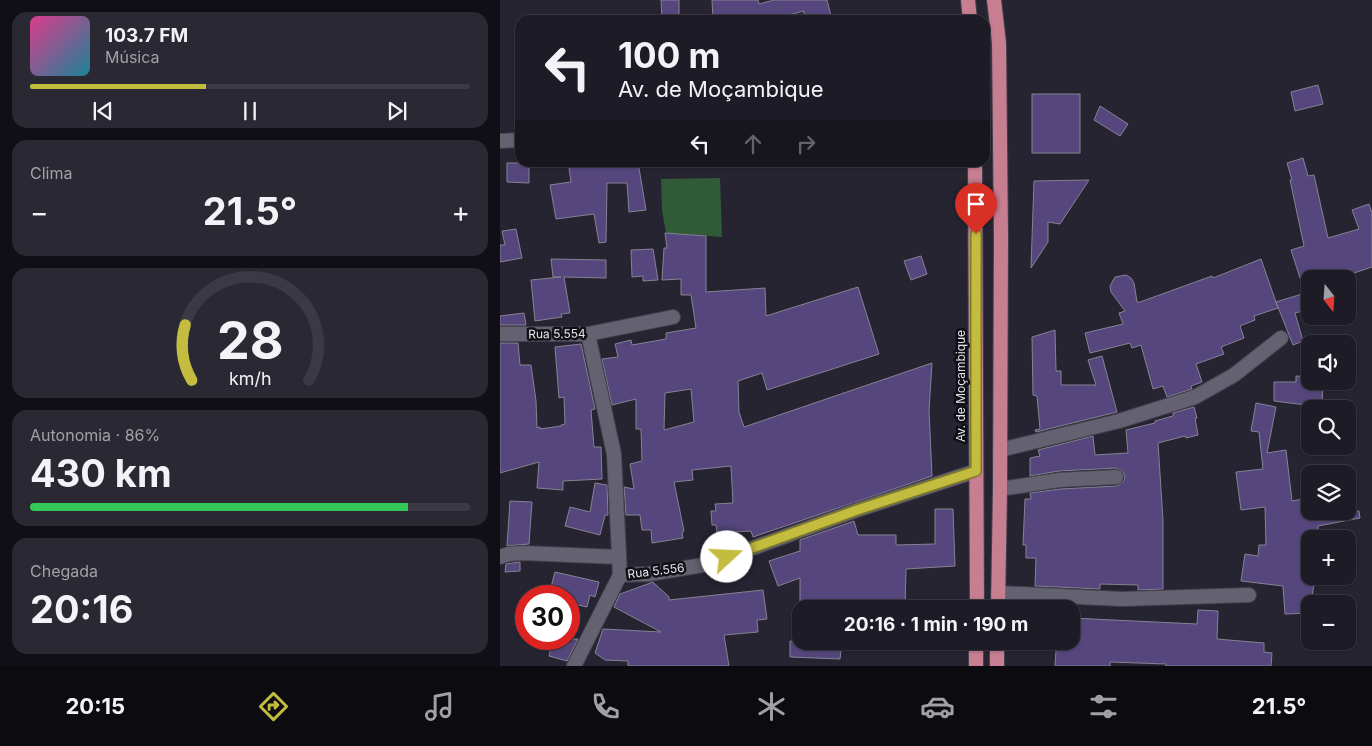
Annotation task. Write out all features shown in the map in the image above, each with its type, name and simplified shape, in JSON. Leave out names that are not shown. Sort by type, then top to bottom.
[{"type":"highway","points":[[968,0],[970,15]]},
{"type":"highway","points":[[994,0],[999,43],[1001,238],[998,600]]},
{"type":"highway","name":"Av. de Moçambique","points":[[975,167],[977,600]]},
{"type":"highway","points":[[976,650],[976,666]]},
{"type":"highway","points":[[997,650],[997,666]]},
{"type":"street","points":[[500,141],[515,140]]},
{"type":"street","name":"Rua 5.554","points":[[500,334],[588,334],[673,317]]},
{"type":"street","points":[[574,666],[620,575],[614,454],[588,334]]},
{"type":"street","points":[[1000,450],[1119,421],[1195,397],[1234,376],[1281,338]]},
{"type":"street","name":"Rua 5.556","points":[[620,575],[650,574],[708,564],[857,510],[976,471]]},
{"type":"street","points":[[1000,489],[1059,480],[1116,477]]},
{"type":"street","name":"Rua 5.556","points":[[500,557],[523,553],[619,557]]},
{"type":"street","points":[[998,593],[1122,600],[1249,595]]},
{"type":"green space","points":[[720,178],[722,237],[666,233],[662,210],[661,179]]},
{"type":"building","points":[[661,0],[679,0],[679,15],[662,15]]},
{"type":"building","points":[[712,0],[758,0],[759,4],[774,0],[827,0],[831,15],[804,15],[804,11],[788,15],[713,15]]},
{"type":"building","points":[[1318,85],[1323,104],[1295,111],[1291,92]]},
{"type":"building","points":[[1032,94],[1080,94],[1080,153],[1032,153]]},
{"type":"building","points":[[1100,106],[1128,124],[1120,136],[1094,120]]},
{"type":"building","points":[[1303,158],[1308,176],[1314,175],[1328,238],[1359,229],[1352,210],[1369,204],[1372,213],[1372,267],[1356,272],[1356,270],[1350,269],[1301,270],[1301,281],[1291,250],[1304,246],[1287,163]]},
{"type":"building","points":[[507,163],[515,163],[515,167],[529,167],[529,183],[507,182]]},
{"type":"building","points":[[639,167],[646,210],[629,212],[627,183],[607,183],[606,242],[599,243],[594,214],[556,219],[550,185],[571,182],[569,168]]},
{"type":"building","points":[[1089,180],[1060,224],[1048,222],[1048,242],[1031,268],[1034,181]]},
{"type":"building","points":[[516,229],[522,258],[500,262],[500,245],[505,245],[502,231]]},
{"type":"building","points":[[665,233],[706,236],[706,292],[765,288],[766,316],[858,287],[879,354],[767,390],[762,373],[738,381],[739,412],[744,427],[932,363],[929,410],[932,476],[753,537],[751,531],[717,533],[716,525],[712,525],[711,511],[716,511],[715,504],[733,503],[731,466],[692,470],[693,480],[674,482],[684,531],[682,532],[683,538],[652,543],[651,530],[642,530],[640,515],[626,515],[624,487],[634,489],[630,464],[642,461],[641,429],[636,429],[636,399],[612,405],[602,359],[618,357],[615,344],[631,340],[632,345],[666,339],[666,333],[696,328],[691,295],[681,295],[681,279],[662,280],[664,248],[667,248]],"holes":[[[691,389],[694,422],[664,430],[665,393]]]},
{"type":"building","points":[[653,249],[658,280],[643,281],[643,276],[632,277],[631,250]]},
{"type":"building","points":[[921,256],[927,274],[911,280],[904,261]]},
{"type":"building","points":[[551,259],[606,260],[606,278],[564,277],[570,313],[561,314],[562,317],[535,321],[531,280],[561,277],[553,277]]},
{"type":"building","points":[[1261,259],[1278,308],[1254,316],[1255,320],[1240,326],[1244,338],[1221,347],[1224,354],[1196,364],[1202,382],[1191,386],[1192,389],[1167,397],[1163,386],[1153,389],[1141,345],[1132,348],[1130,343],[1090,353],[1085,333],[1123,324],[1119,313],[1125,311],[1111,292],[1110,286],[1115,277],[1126,275],[1131,278],[1134,283],[1137,302],[1140,302],[1212,276],[1213,278]]},
{"type":"building","points":[[1301,294],[1301,312],[1295,313],[1301,335],[1301,342],[1293,345],[1276,302]]},
{"type":"building","points":[[524,313],[526,325],[500,325],[500,316]]},
{"type":"building","points":[[1055,330],[1056,371],[1061,371],[1061,385],[1096,385],[1088,360],[1102,356],[1117,412],[1036,432],[1035,430],[1040,429],[1037,396],[1033,395],[1032,337]]},
{"type":"building","points":[[500,343],[518,343],[520,365],[531,365],[536,401],[537,428],[540,427],[540,429],[565,424],[564,397],[559,398],[555,347],[581,344],[595,409],[591,410],[594,447],[601,447],[602,479],[563,481],[563,490],[537,488],[539,462],[500,473]]},
{"type":"building","points":[[1296,376],[1301,376],[1301,390],[1323,390],[1322,400],[1301,400],[1301,404],[1274,401],[1274,382],[1296,382]]},
{"type":"building","points":[[1256,403],[1276,407],[1267,453],[1286,450],[1292,501],[1301,500],[1301,520],[1350,520],[1318,526],[1318,530],[1301,530],[1301,585],[1314,585],[1312,595],[1301,595],[1301,613],[1285,614],[1283,586],[1241,581],[1245,554],[1258,556],[1259,545],[1266,545],[1265,507],[1241,510],[1236,472],[1263,469],[1259,432],[1251,431]]},
{"type":"building","points":[[1194,407],[1198,435],[1186,438],[1185,436],[1158,443],[1163,520],[1163,589],[1138,590],[1138,585],[1100,584],[1100,589],[1035,586],[1036,558],[1026,558],[1026,545],[1023,545],[1025,499],[1031,499],[1030,493],[1060,489],[1117,486],[1124,481],[1125,477],[1123,472],[1116,468],[1059,471],[1030,476],[1030,458],[1040,456],[1038,450],[1093,436],[1095,455],[1128,453],[1126,430],[1155,423],[1155,421],[1173,416],[1173,413]]},
{"type":"building","points":[[595,483],[607,485],[608,515],[605,515],[600,535],[565,526],[570,507],[590,512]]},
{"type":"building","points":[[510,501],[532,502],[529,544],[507,546]]},
{"type":"building","points":[[935,509],[953,509],[955,566],[906,569],[905,600],[800,600],[800,578],[778,586],[769,561],[800,551],[800,540],[854,521],[858,535],[896,535],[896,545],[935,544]]},
{"type":"building","points":[[1356,511],[1359,511],[1360,518],[1356,519]]},
{"type":"building","points":[[520,562],[520,571],[505,572],[506,564]]},
{"type":"building","points":[[555,572],[599,582],[595,597],[590,595],[587,607],[580,605],[580,585],[552,585]]},
{"type":"building","points":[[653,582],[669,597],[669,600],[763,590],[767,619],[757,620],[758,632],[724,635],[729,666],[628,666],[628,661],[605,660],[595,653],[603,629],[661,632],[614,607],[620,594]]},
{"type":"building","points":[[1198,610],[1218,611],[1217,639],[1264,643],[1264,652],[1272,653],[1271,666],[1166,666],[1166,664],[1110,662],[1110,666],[1055,666],[1056,650],[1080,650],[1080,618],[1197,624]]},
{"type":"building","points":[[790,641],[792,641],[792,650],[841,650],[840,659],[790,657]]},
{"type":"building","points":[[550,650],[572,650],[567,661],[549,656]]},
{"type":"route","points":[[727,557],[857,510],[976,471],[976,234]]}]
